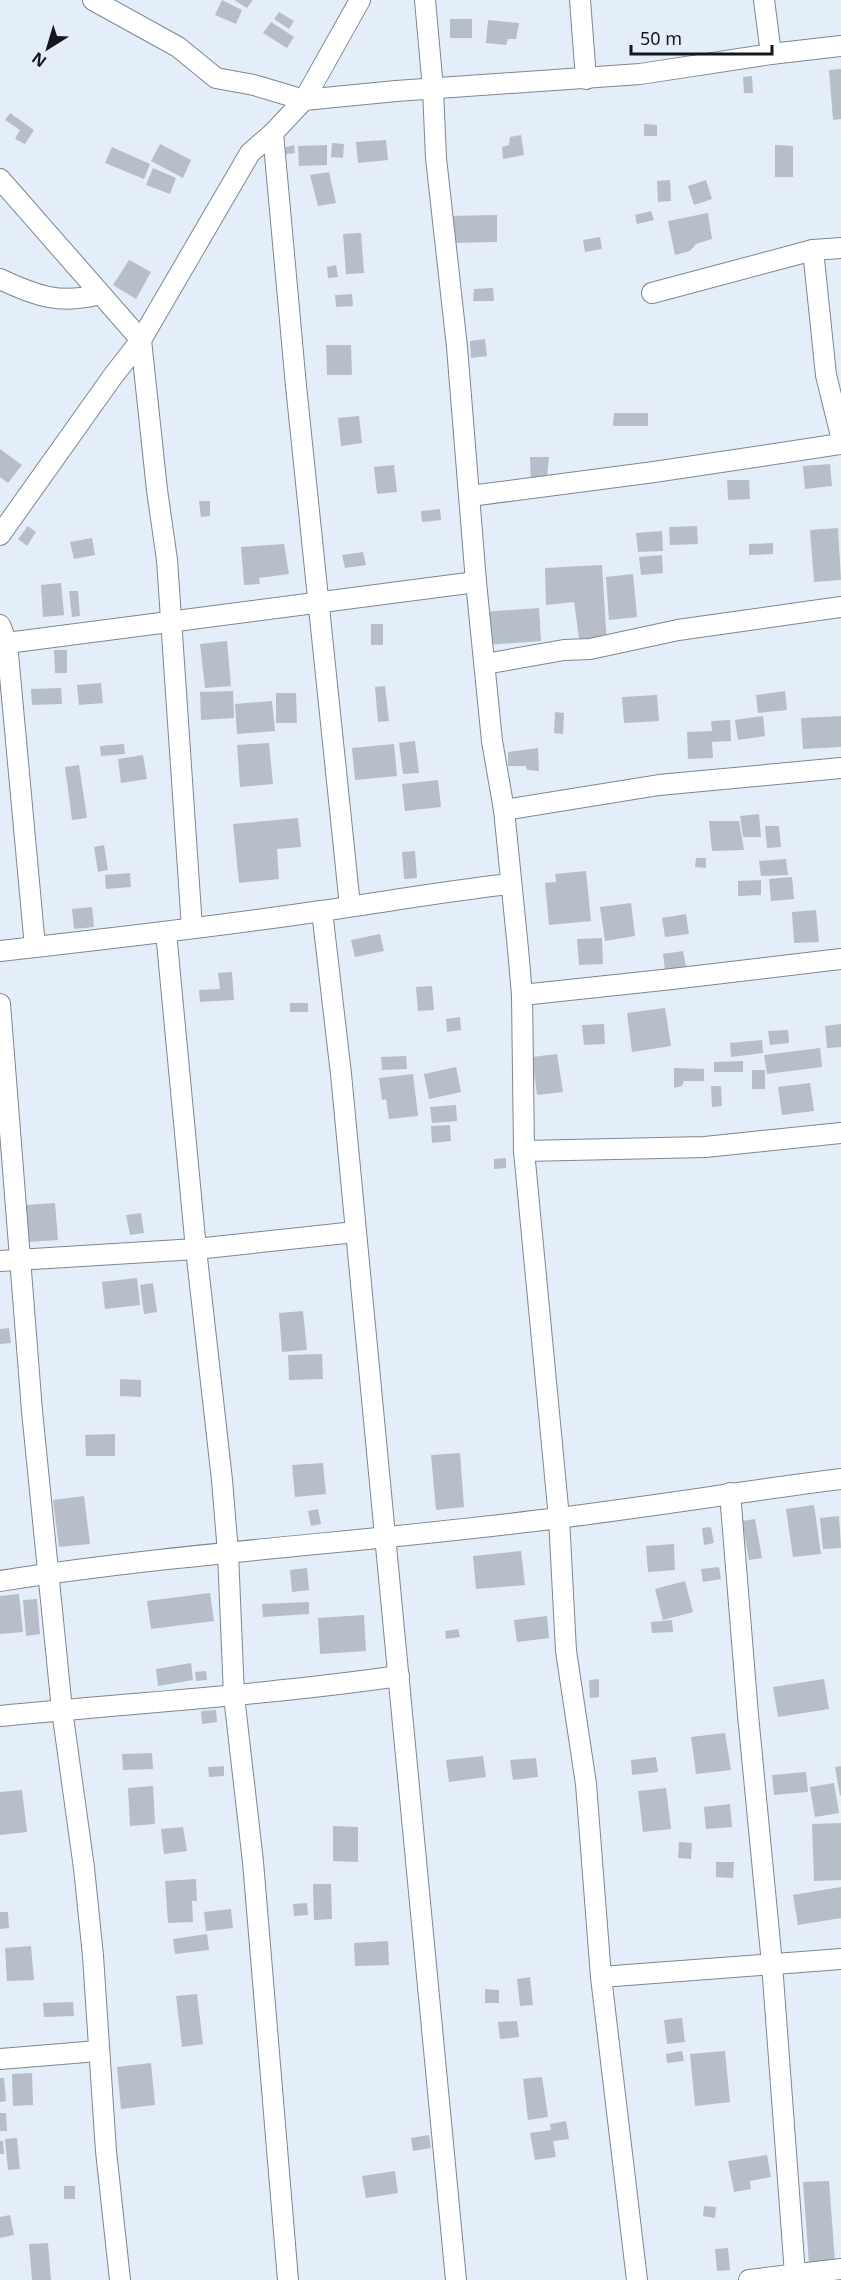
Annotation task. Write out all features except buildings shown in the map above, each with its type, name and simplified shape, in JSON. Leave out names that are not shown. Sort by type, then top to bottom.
[{"type":"street","points":[[93,0],[178,47],[216,78],[304,100],[640,74],[841,46]]},
{"type":"street","points":[[0,535],[141,340],[250,153],[273,133],[304,100],[360,0]]},
{"type":"street","points":[[425,0],[436,158],[457,347],[476,582],[492,741],[504,810],[522,995],[524,1151],[559,1518],[566,1651],[586,1784],[601,1977],[638,2280]]},
{"type":"street","points":[[580,0],[586,79]]},
{"type":"street","points":[[764,0],[771,54]]},
{"type":"street","points":[[273,133],[296,386],[350,906]]},
{"type":"street","points":[[0,179],[141,340],[167,560],[192,928]]},
{"type":"street","points":[[652,293],[813,250],[841,248]]},
{"type":"street","points":[[813,250],[841,436]]},
{"type":"street","points":[[0,279],[24,291],[58,299],[79,300],[100,294]]},
{"type":"street","points":[[470,496],[841,444]]},
{"type":"street","points":[[35,947],[3,634],[170,621],[476,582]]},
{"type":"street","points":[[485,664],[564,650],[590,649],[678,630],[841,607]]},
{"type":"street","points":[[504,810],[659,785],[841,768]]},
{"type":"street","points":[[0,951],[166,932],[510,884]]},
{"type":"street","points":[[322,911],[341,1074],[456,2280]]},
{"type":"street","points":[[166,932],[196,1249],[222,1480],[228,1553],[234,1696],[253,1862],[288,2280]]},
{"type":"street","points":[[522,995],[672,980],[841,959]]},
{"type":"street","points":[[0,1004],[32,1411],[62,1710],[90,1923],[106,2151],[120,2280]]},
{"type":"street","points":[[524,1151],[705,1148],[841,1133]]},
{"type":"street","points":[[0,1261],[196,1249],[355,1232]]},
{"type":"street","points":[[0,1581],[49,1573],[559,1518],[841,1479]]},
{"type":"street","points":[[730,1493],[748,1715],[805,2276]]},
{"type":"street","points":[[0,1716],[234,1696],[399,1676]]},
{"type":"street","points":[[601,1977],[841,1959]]},
{"type":"street","points":[[0,2059],[98,2051]]},
{"type":"street","points":[[749,2280],[805,2276],[841,2269]]}]
